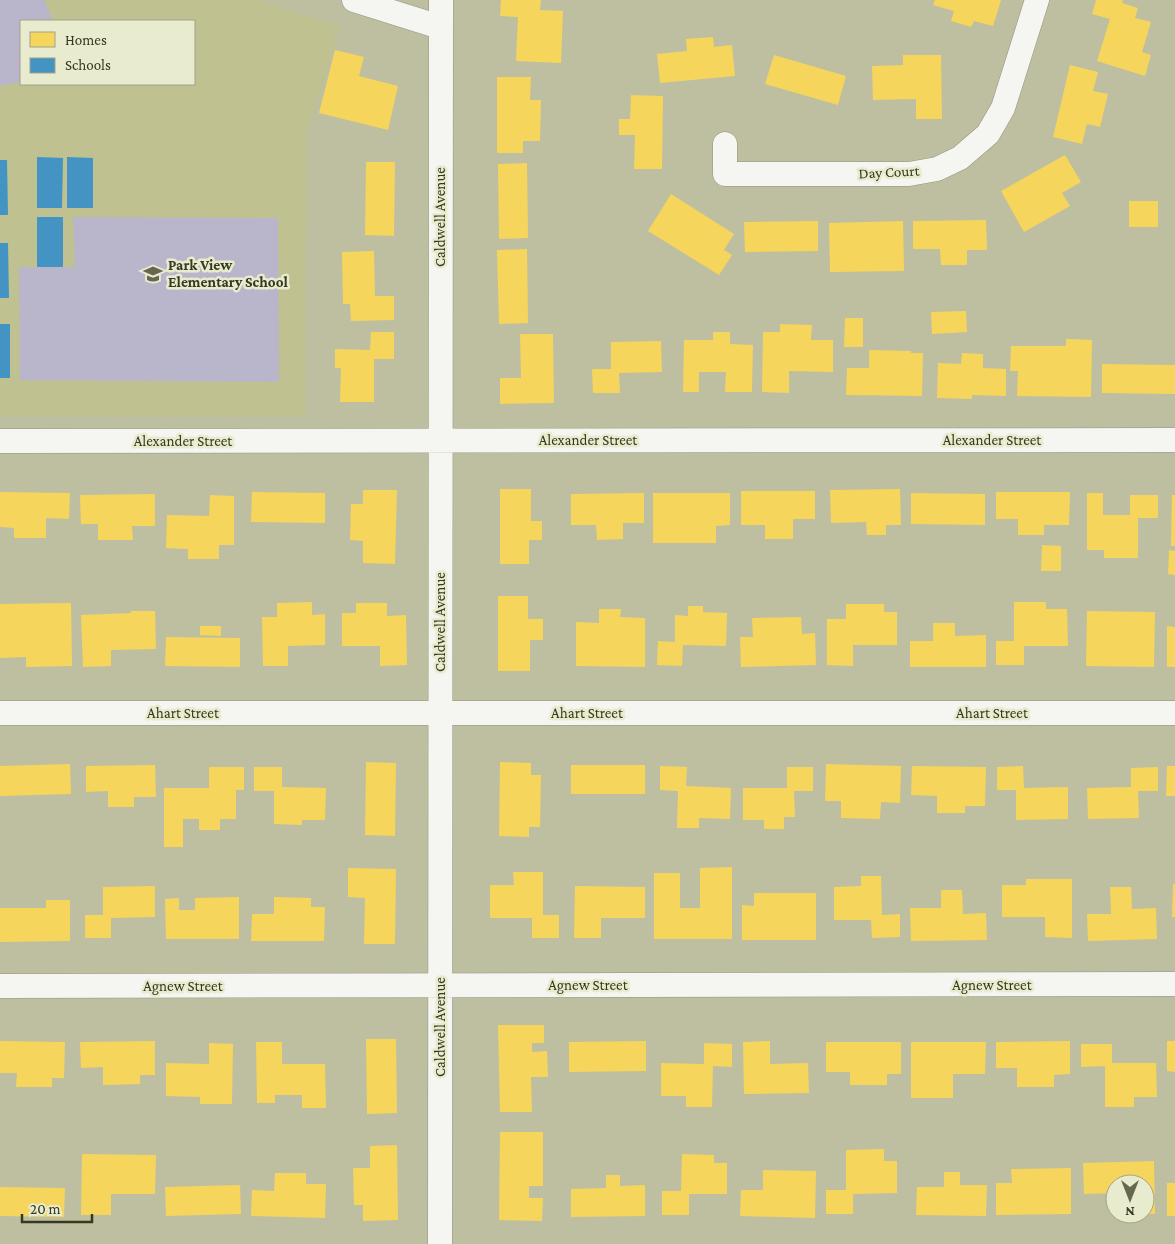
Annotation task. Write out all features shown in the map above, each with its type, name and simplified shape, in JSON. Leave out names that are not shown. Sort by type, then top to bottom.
[{"type":"street","points":[[354,0],[440,27]]},
{"type":"street","name":"Caldwell Avenue","points":[[440,1244],[441,0]]},
{"type":"street","name":"Day Court","points":[[725,144],[725,174],[909,174],[937,168],[960,158],[988,134],[1003,108],[1037,0]]},
{"type":"street","name":"Alexander Street","points":[[0,441],[1175,440]]},
{"type":"street","name":"Ahart Street","points":[[0,713],[1175,713]]},
{"type":"street","name":"Agnew Street","points":[[0,986],[1175,984]]},
{"type":"shaded area","name":"Park View Elementary School","points":[[0,0],[257,0],[340,26],[307,132],[305,416],[0,416]]},
{"type":"shaded area","points":[[0,0],[44,0],[52,20],[20,20],[20,82],[0,86]]},
{"type":"shaded area","points":[[73,217],[278,218],[279,382],[20,380],[19,267],[75,267]]},
{"type":"building: Homes","points":[[501,0],[541,0],[540,10],[563,11],[561,63],[516,61],[518,17],[500,16]]},
{"type":"building: Homes","points":[[935,0],[1001,0],[993,26],[974,21],[971,27],[951,21],[954,11],[933,5]]},
{"type":"building: Homes","points":[[1096,0],[1123,0],[1122,3],[1138,8],[1135,18],[1151,22],[1142,52],[1151,55],[1145,76],[1097,61],[1110,19],[1092,14]]},
{"type":"building: Homes","points":[[713,37],[714,47],[732,45],[735,76],[660,83],[657,54],[687,51],[686,39]]},
{"type":"building: Homes","points":[[335,50],[364,57],[359,76],[398,86],[388,130],[319,113]]},
{"type":"building: Homes","points":[[774,55],[846,76],[838,105],[765,84]]},
{"type":"building: Homes","points":[[903,55],[941,55],[942,119],[916,119],[916,99],[873,100],[872,66],[903,65]]},
{"type":"building: Homes","points":[[1070,65],[1098,72],[1093,91],[1108,94],[1100,127],[1087,124],[1082,144],[1053,137]]},
{"type":"building: Homes","points":[[497,77],[531,77],[530,100],[541,100],[540,141],[523,141],[523,153],[497,153]]},
{"type":"building: Homes","points":[[631,95],[663,96],[662,169],[634,169],[635,135],[619,135],[619,119],[630,119]]},
{"type":"building: Homes","points":[[1065,155],[1081,182],[1062,193],[1070,206],[1024,232],[1001,191]]},
{"type":"building: Homes","points":[[366,162],[395,162],[394,236],[365,235]]},
{"type":"building: Homes","points":[[527,163],[528,238],[499,239],[498,164]]},
{"type":"building: Homes","points":[[671,194],[734,234],[724,250],[732,255],[719,275],[648,231]]},
{"type":"building: Homes","points":[[1129,201],[1158,201],[1158,227],[1129,227]]},
{"type":"building: Homes","points":[[986,220],[987,250],[967,250],[967,265],[941,265],[940,249],[913,249],[913,221]]},
{"type":"building: Homes","points":[[818,221],[818,251],[745,252],[744,222]]},
{"type":"building: Homes","points":[[903,221],[904,271],[830,272],[829,223]]},
{"type":"building: Homes","points":[[527,249],[528,323],[499,324],[497,250]]},
{"type":"building: Homes","points":[[374,251],[375,296],[394,296],[394,320],[351,321],[350,304],[343,304],[342,252]]},
{"type":"building: Homes","points":[[966,311],[967,332],[932,334],[931,312]]},
{"type":"building: Homes","points":[[845,318],[863,318],[863,347],[844,347]]},
{"type":"building: Homes","points":[[780,324],[812,325],[811,340],[833,340],[833,372],[789,371],[789,393],[762,392],[763,332],[780,332]]},
{"type":"building: Homes","points":[[371,332],[394,332],[394,359],[374,359],[374,402],[340,402],[341,368],[335,368],[335,349],[370,350]]},
{"type":"building: Homes","points":[[713,332],[730,332],[730,344],[753,345],[752,392],[725,392],[726,372],[699,372],[699,392],[683,392],[684,340],[713,340]]},
{"type":"building: Homes","points":[[520,334],[553,334],[554,403],[500,404],[500,378],[521,378]]},
{"type":"building: Homes","points":[[1066,339],[1092,340],[1091,397],[1017,396],[1018,371],[1010,371],[1011,346],[1066,346]]},
{"type":"building: Homes","points":[[661,341],[662,372],[619,373],[620,393],[593,393],[592,369],[611,369],[611,342]]},
{"type":"building: Homes","points":[[869,350],[923,353],[922,396],[846,395],[847,368],[869,368]]},
{"type":"building: Homes","points":[[962,353],[983,354],[983,368],[1006,369],[1006,396],[972,395],[972,399],[937,398],[938,363],[961,364]]},
{"type":"building: Homes","points":[[1102,364],[1175,365],[1175,394],[1102,393]]},
{"type":"building: Homes","points":[[500,489],[531,489],[531,521],[542,521],[542,540],[529,540],[529,564],[500,564]]},
{"type":"building: Homes","points":[[900,489],[901,525],[886,525],[886,535],[867,535],[866,522],[831,523],[830,490]]},
{"type":"building: Homes","points":[[363,490],[397,490],[395,564],[363,563],[363,541],[350,540],[351,504],[363,504]]},
{"type":"building: Homes","points":[[741,491],[815,491],[815,519],[793,519],[793,539],[765,539],[765,525],[741,525]]},
{"type":"building: Homes","points":[[0,492],[70,493],[69,519],[46,518],[46,538],[14,538],[14,528],[0,527]]},
{"type":"building: Homes","points":[[252,492],[325,493],[325,523],[251,522]]},
{"type":"building: Homes","points":[[996,492],[1070,492],[1069,525],[1044,525],[1044,535],[1018,535],[1018,519],[996,519]]},
{"type":"building: Homes","points":[[644,493],[644,523],[623,523],[623,539],[597,540],[596,525],[571,525],[571,494]]},
{"type":"building: Homes","points":[[653,493],[730,493],[730,525],[716,526],[716,543],[653,543]]},
{"type":"building: Homes","points":[[911,493],[985,494],[985,525],[911,524]]},
{"type":"building: Homes","points":[[1087,493],[1103,493],[1103,515],[1130,515],[1130,495],[1158,495],[1158,518],[1138,518],[1138,558],[1104,558],[1104,550],[1087,550]]},
{"type":"building: Homes","points":[[155,494],[155,526],[132,526],[133,540],[98,540],[98,524],[81,524],[80,495]]},
{"type":"building: Homes","points":[[210,495],[234,496],[234,545],[219,545],[219,559],[188,559],[188,549],[166,548],[167,515],[209,516]]},
{"type":"building: Homes","points":[[1172,495],[1175,495],[1175,546],[1171,546]]},
{"type":"building: Homes","points":[[1042,545],[1061,546],[1061,571],[1041,571]]},
{"type":"building: Homes","points":[[1169,550],[1175,551],[1175,575],[1168,574]]},
{"type":"building: Homes","points":[[498,596],[528,596],[528,619],[543,619],[543,640],[530,640],[530,671],[498,671]]},
{"type":"building: Homes","points":[[312,602],[312,615],[325,614],[325,645],[288,646],[288,666],[263,666],[262,617],[277,617],[277,603]]},
{"type":"building: Homes","points":[[1014,602],[1046,602],[1046,609],[1067,609],[1068,646],[1024,646],[1024,665],[996,665],[996,641],[1014,641]]},
{"type":"building: Homes","points":[[71,603],[72,666],[26,667],[26,657],[0,658],[0,604]]},
{"type":"building: Homes","points":[[356,603],[387,603],[387,616],[406,615],[407,665],[380,666],[380,646],[342,646],[342,613],[356,613]]},
{"type":"building: Homes","points":[[846,604],[884,604],[884,612],[897,612],[897,645],[853,645],[853,666],[827,665],[827,619],[846,619]]},
{"type":"building: Homes","points":[[688,606],[703,606],[703,612],[727,613],[726,646],[683,645],[682,666],[657,665],[658,641],[675,642],[675,615],[688,616]]},
{"type":"building: Homes","points":[[599,609],[621,609],[620,617],[645,618],[645,667],[576,666],[576,622],[599,623]]},
{"type":"building: Homes","points":[[131,611],[155,611],[156,649],[111,650],[111,666],[83,667],[81,615],[131,613]]},
{"type":"building: Homes","points":[[1087,611],[1155,612],[1154,667],[1086,666]]},
{"type":"building: Homes","points":[[801,617],[802,634],[815,633],[816,665],[741,667],[740,637],[753,637],[752,618]]},
{"type":"building: Homes","points":[[933,623],[955,623],[955,636],[986,635],[986,667],[910,667],[910,641],[933,641]]},
{"type":"building: Homes","points":[[200,626],[221,626],[221,636],[200,635]]},
{"type":"building: Homes","points":[[1167,626],[1175,627],[1175,667],[1167,667]]},
{"type":"building: Homes","points":[[166,637],[240,638],[240,667],[165,666]]},
{"type":"building: Homes","points":[[366,762],[396,763],[395,836],[365,835]]},
{"type":"building: Homes","points":[[500,762],[531,763],[531,775],[541,775],[540,827],[529,827],[529,837],[499,836]]},
{"type":"building: Homes","points":[[70,764],[71,794],[0,796],[0,766]]},
{"type":"building: Homes","points":[[826,764],[901,766],[900,803],[881,802],[880,819],[841,818],[841,801],[825,801]]},
{"type":"building: Homes","points":[[155,765],[156,797],[134,797],[134,807],[108,807],[108,791],[86,792],[86,766]]},
{"type":"building: Homes","points":[[571,765],[645,765],[645,794],[571,794]]},
{"type":"building: Homes","points":[[660,766],[687,767],[686,786],[731,788],[730,819],[699,818],[699,828],[677,828],[678,791],[660,790]]},
{"type":"building: Homes","points":[[912,766],[986,767],[985,806],[965,806],[965,813],[937,813],[937,796],[911,795]]},
{"type":"building: Homes","points":[[1023,766],[1024,788],[1068,787],[1068,819],[1016,820],[1016,790],[997,790],[997,767]]},
{"type":"building: Homes","points":[[1167,766],[1175,766],[1175,796],[1166,796]]},
{"type":"building: Homes","points":[[209,767],[244,767],[244,790],[236,790],[236,819],[220,819],[220,830],[199,830],[199,819],[183,819],[183,847],[164,847],[164,788],[209,788]]},
{"type":"building: Homes","points":[[254,767],[282,767],[282,787],[326,788],[325,820],[302,820],[302,825],[274,824],[274,791],[254,791]]},
{"type":"building: Homes","points":[[787,767],[813,767],[813,791],[794,791],[795,817],[784,817],[784,829],[764,829],[764,820],[743,820],[743,788],[787,788]]},
{"type":"building: Homes","points":[[1158,767],[1158,791],[1138,791],[1139,818],[1088,819],[1087,788],[1131,787],[1131,768]]},
{"type":"building: Homes","points":[[732,867],[732,939],[654,939],[654,873],[680,873],[680,908],[700,908],[700,868]]},
{"type":"building: Homes","points":[[348,868],[396,869],[395,944],[364,944],[365,898],[348,897]]},
{"type":"building: Homes","points":[[513,872],[543,872],[543,915],[559,915],[559,938],[532,938],[532,918],[490,918],[490,885],[514,885]]},
{"type":"building: Homes","points":[[861,876],[881,876],[882,915],[900,914],[900,937],[872,938],[871,920],[834,920],[834,887],[861,886]]},
{"type":"building: Homes","points":[[1026,879],[1072,879],[1072,938],[1045,937],[1045,917],[1002,917],[1002,885],[1026,885]]},
{"type":"building: Homes","points":[[1173,884],[1175,884],[1175,917],[1172,917]]},
{"type":"building: Homes","points":[[155,886],[155,917],[111,918],[111,938],[85,938],[85,915],[103,915],[103,887]]},
{"type":"building: Homes","points":[[575,886],[645,887],[645,918],[601,918],[601,938],[574,938]]},
{"type":"building: Homes","points":[[1110,887],[1131,887],[1132,909],[1156,908],[1157,939],[1088,941],[1087,914],[1111,914]]},
{"type":"building: Homes","points":[[941,890],[962,890],[963,914],[986,913],[987,940],[911,941],[910,908],[941,908]]},
{"type":"building: Homes","points":[[754,893],[816,893],[816,940],[742,940],[742,905],[754,906]]},
{"type":"building: Homes","points":[[239,897],[239,939],[166,939],[165,899],[179,898],[179,910],[195,910],[195,898]]},
{"type":"building: Homes","points":[[274,897],[311,898],[311,907],[325,907],[324,941],[251,941],[252,914],[274,914]]},
{"type":"building: Homes","points":[[46,900],[70,900],[70,941],[0,942],[0,908],[46,908]]},
{"type":"building: Homes","points":[[498,1025],[544,1025],[544,1043],[532,1043],[532,1052],[547,1051],[548,1077],[531,1077],[532,1112],[500,1112]]},
{"type":"building: Homes","points":[[366,1039],[396,1039],[397,1113],[367,1114]]},
{"type":"building: Homes","points":[[0,1041],[65,1042],[64,1078],[52,1078],[52,1087],[16,1087],[17,1073],[0,1073]]},
{"type":"building: Homes","points":[[155,1041],[155,1075],[140,1075],[140,1084],[103,1085],[103,1067],[81,1068],[80,1042]]},
{"type":"building: Homes","points":[[646,1041],[646,1071],[569,1072],[569,1042]]},
{"type":"building: Homes","points":[[770,1041],[770,1064],[808,1063],[809,1093],[744,1094],[743,1042]]},
{"type":"building: Homes","points":[[1070,1041],[1070,1074],[1054,1075],[1054,1087],[1017,1087],[1017,1068],[996,1068],[996,1042]]},
{"type":"building: Homes","points":[[1167,1041],[1175,1041],[1175,1072],[1167,1071]]},
{"type":"building: Homes","points":[[256,1042],[282,1042],[282,1064],[325,1064],[326,1108],[302,1108],[302,1095],[275,1095],[275,1103],[257,1103]]},
{"type":"building: Homes","points":[[826,1042],[901,1042],[901,1074],[887,1074],[887,1085],[850,1085],[850,1072],[826,1072]]},
{"type":"building: Homes","points":[[911,1042],[986,1042],[985,1074],[953,1074],[953,1098],[911,1098]]},
{"type":"building: Homes","points":[[209,1043],[233,1044],[232,1104],[200,1104],[200,1097],[166,1096],[166,1063],[209,1064]]},
{"type":"building: Homes","points":[[704,1043],[732,1044],[732,1067],[713,1066],[712,1107],[686,1107],[686,1096],[661,1096],[661,1063],[704,1064]]},
{"type":"building: Homes","points":[[1081,1044],[1112,1044],[1112,1063],[1156,1063],[1157,1097],[1134,1097],[1134,1107],[1105,1107],[1105,1066],[1081,1067]]},
{"type":"building: Homes","points":[[500,1132],[543,1132],[543,1186],[529,1186],[529,1198],[543,1198],[542,1221],[499,1220]]},
{"type":"building: Homes","points":[[397,1145],[398,1220],[363,1221],[363,1205],[354,1205],[353,1168],[370,1168],[370,1146]]},
{"type":"building: Homes","points":[[884,1149],[884,1161],[897,1161],[897,1193],[853,1194],[853,1214],[826,1214],[826,1190],[846,1190],[846,1150]]},
{"type":"building: Homes","points":[[82,1154],[156,1155],[155,1194],[111,1194],[111,1215],[81,1215]]},
{"type":"building: Homes","points":[[682,1154],[714,1155],[714,1163],[727,1163],[727,1194],[689,1194],[689,1215],[662,1215],[662,1191],[681,1191]]},
{"type":"building: Homes","points":[[1154,1161],[1154,1174],[1105,1174],[1105,1193],[1084,1194],[1083,1163]]},
{"type":"building: Homes","points":[[1071,1168],[1071,1214],[996,1215],[996,1183],[1012,1183],[1011,1169]]},
{"type":"building: Homes","points":[[763,1170],[816,1171],[815,1218],[740,1216],[741,1190],[763,1190]]},
{"type":"building: Homes","points":[[944,1172],[960,1172],[960,1185],[987,1185],[986,1216],[916,1215],[917,1187],[944,1187]]},
{"type":"building: Homes","points":[[275,1173],[306,1173],[306,1184],[326,1184],[325,1218],[251,1216],[252,1190],[274,1191]]},
{"type":"building: Homes","points":[[606,1175],[620,1175],[620,1186],[645,1185],[645,1216],[571,1217],[571,1189],[606,1188]]},
{"type":"building: Homes","points":[[1167,1183],[1175,1183],[1175,1216],[1167,1216]]},
{"type":"building: Homes","points":[[240,1185],[241,1214],[166,1216],[165,1187]]},
{"type":"building: Homes","points":[[0,1187],[65,1188],[64,1217],[0,1216]]},
{"type":"building: Schools","points":[[37,157],[63,158],[62,208],[37,208]]},
{"type":"building: Schools","points":[[67,157],[93,158],[93,208],[67,208]]},
{"type":"building: Schools","points":[[0,160],[7,160],[8,215],[0,215]]},
{"type":"building: Schools","points":[[37,217],[63,217],[63,267],[37,267]]},
{"type":"building: Schools","points":[[0,243],[8,243],[9,298],[0,298]]},
{"type":"building: Schools","points":[[0,324],[10,324],[10,378],[0,378]]},
{"type":"place","name":"Park View Elementary School","points":[[153,274]]}]
